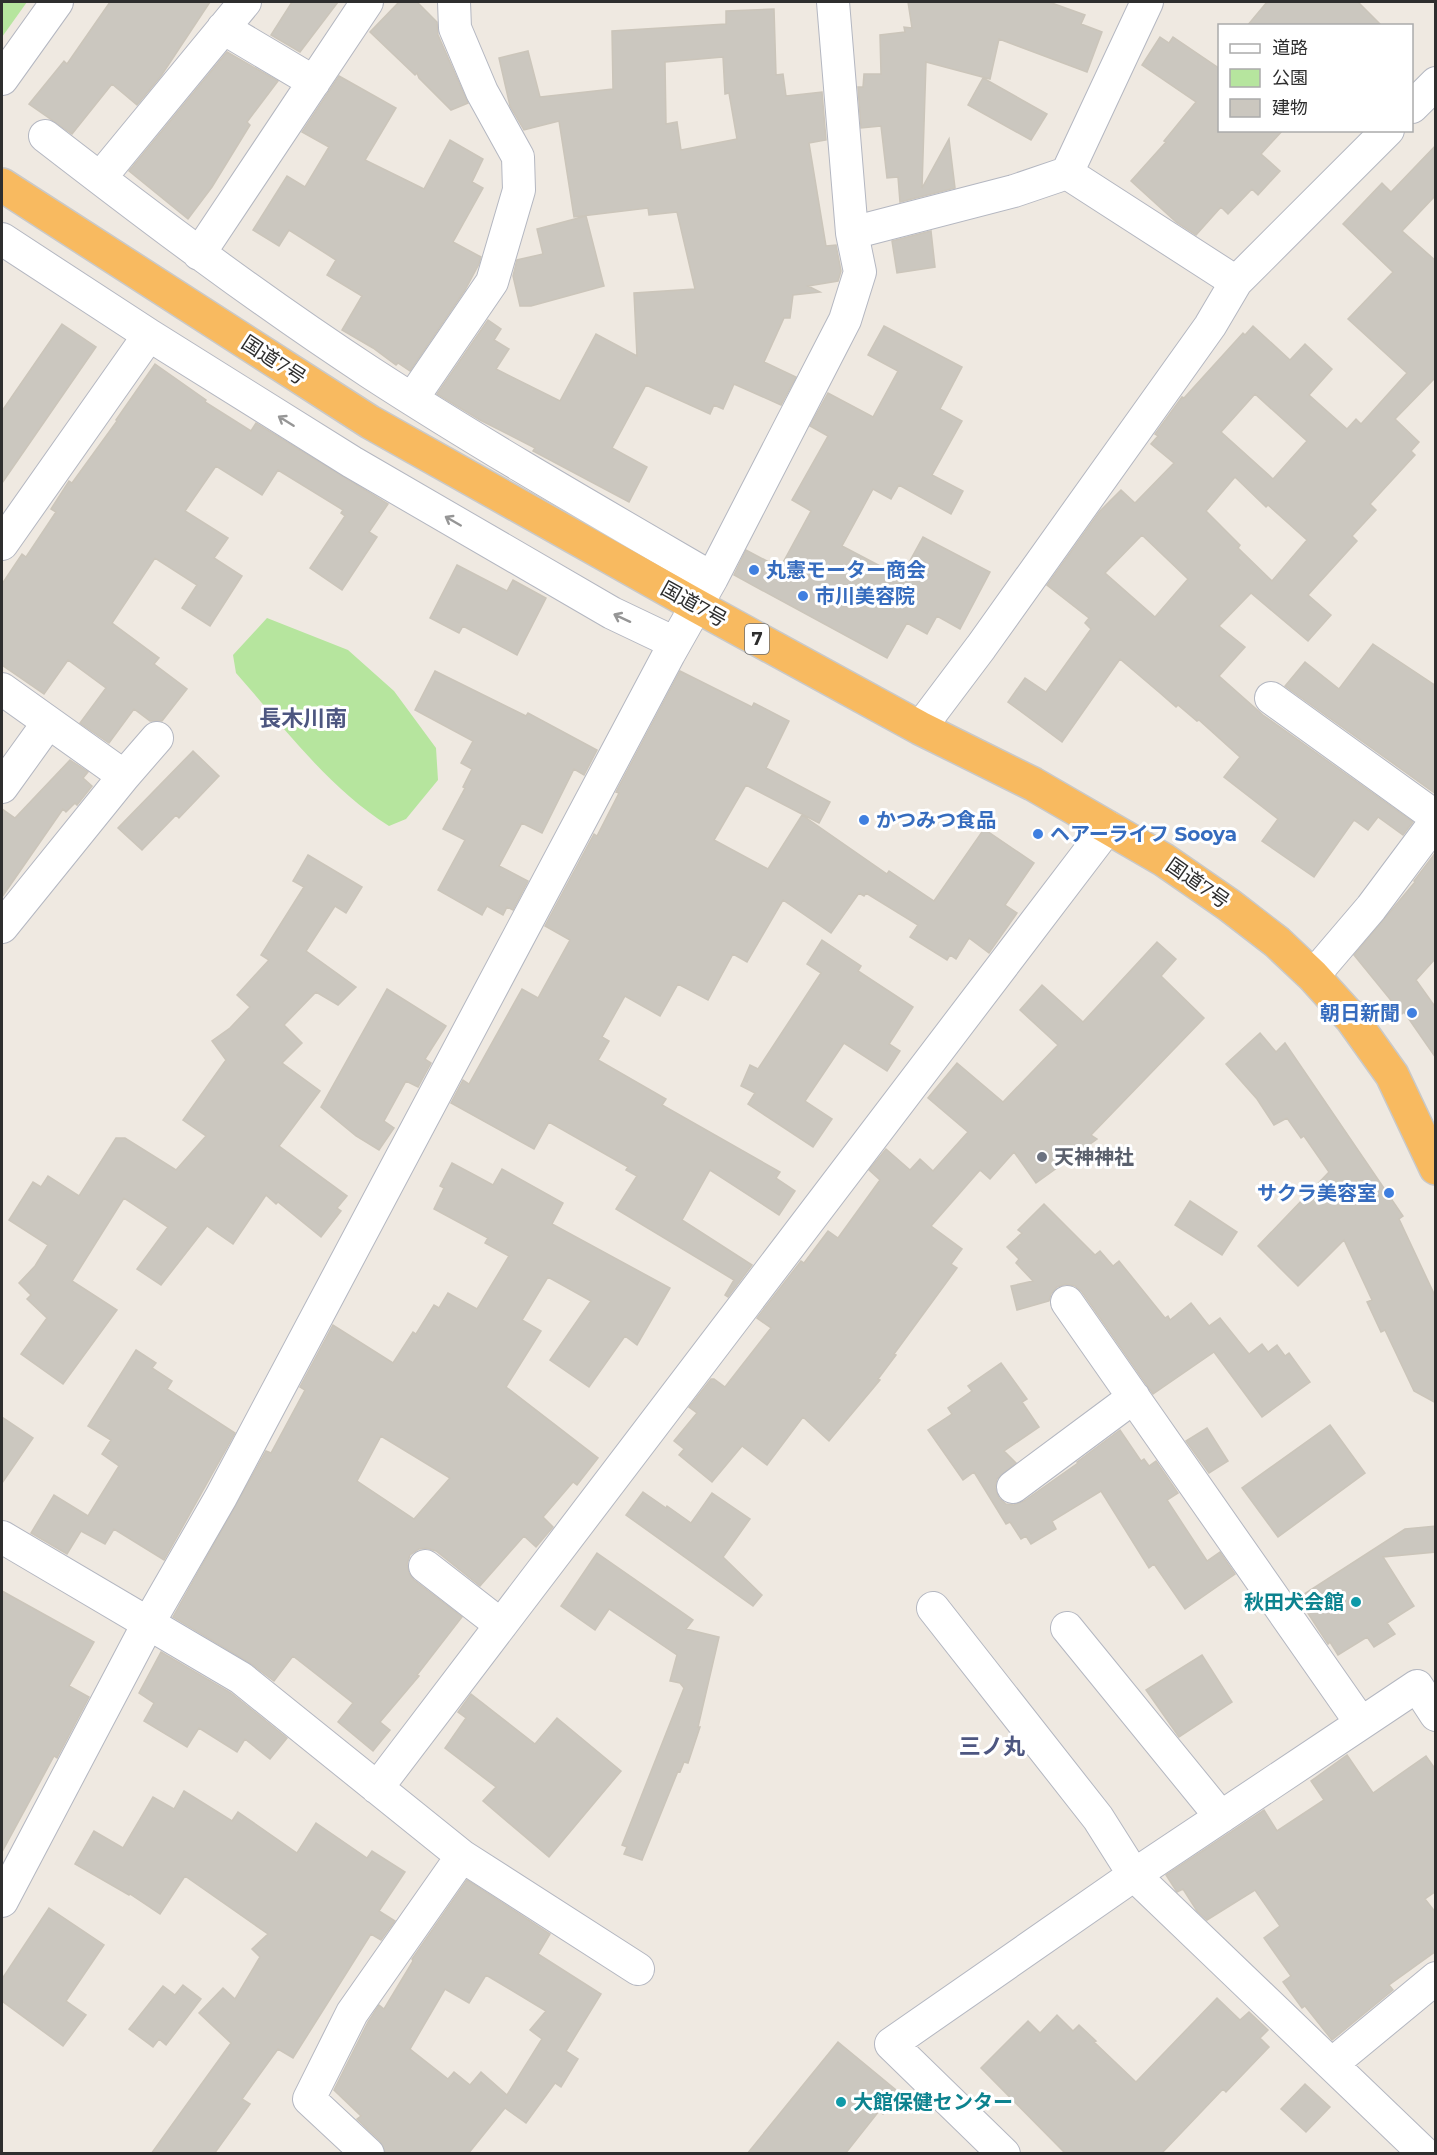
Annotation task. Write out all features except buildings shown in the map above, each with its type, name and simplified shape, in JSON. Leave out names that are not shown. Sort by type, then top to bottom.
[{"type":"highway","name":"国道7号","points":[[2,185],[370,422],[704,592],[920,728],[1033,784],[1164,860],[1277,942],[1313,976],[1352,1019],[1392,1075],[1436,1168]]},
{"type":"street","points":[[2,79],[57,2]]},
{"type":"street","points":[[100,178],[245,2]]},
{"type":"street","points":[[199,254],[367,2]]},
{"type":"street","points":[[412,399],[492,282],[519,190],[518,157],[482,92],[455,28],[454,2]]},
{"type":"street","points":[[2,1901],[149,1622],[220,1497],[704,592],[845,320],[860,272],[852,233],[833,2]]},
{"type":"street","points":[[852,233],[1014,191],[1067,173],[1147,2]]},
{"type":"street","points":[[223,28],[314,82]]},
{"type":"street","points":[[1413,106],[1436,83]]},
{"type":"street","points":[[920,728],[981,647],[1210,326],[1236,282],[1386,132]]},
{"type":"street","points":[[45,136],[199,254],[369,372],[502,456],[704,592]]},
{"type":"street","points":[[1067,173],[1236,282]]},
{"type":"street","points":[[2,239],[148,335],[362,468],[612,613],[675,643]]},
{"type":"street","points":[[2,544],[148,335]]},
{"type":"street","points":[[2,689],[124,776]]},
{"type":"street","points":[[1271,698],[1436,819],[1371,908],[1313,976]]},
{"type":"street","points":[[2,787],[48,723]]},
{"type":"street","points":[[2,927],[157,738]]},
{"type":"street","points":[[376,1788],[1108,827]]},
{"type":"street","points":[[1067,1302],[1361,1723]]},
{"type":"street","points":[[1013,1487],[1134,1397]]},
{"type":"street","points":[[2,1537],[241,1678],[462,1856],[638,1969]]},
{"type":"street","points":[[425,1566],[501,1625]]},
{"type":"street","points":[[933,1608],[1098,1818],[1134,1875],[1425,2154]]},
{"type":"street","points":[[1067,1628],[1221,1817]]},
{"type":"street","points":[[1004,2154],[891,2044],[1134,1875],[1426,1681],[1436,1715]]},
{"type":"street","points":[[368,2154],[309,2099],[352,2013],[462,1856]]},
{"type":"street","points":[[1332,2064],[1436,1978]]},
{"type":"green space","points":[[2,2],[27,2],[2,37]]},
{"type":"green space","points":[[267,618],[348,650],[394,691],[436,748],[438,780],[406,819],[389,826],[346,794],[307,755],[236,673],[233,655]]},
{"type":"place","name":"丸憲モーター商会","points":[[754,570]]},
{"type":"place","name":"市川美容院","points":[[803,596]]},
{"type":"place","name":"かつみつ食品","points":[[864,820]]},
{"type":"place","name":"ヘアーライフ Sooya","points":[[1038,834]]},
{"type":"place","name":"朝日新聞","points":[[1412,1013]]},
{"type":"place","name":"天神神社","points":[[1042,1157]]},
{"type":"place","name":"サクラ美容室","points":[[1389,1193]]},
{"type":"place","name":"秋田犬会館","points":[[1356,1602]]},
{"type":"place","name":"大館保健センター","points":[[841,2102]]},
{"type":"district","name":"長木川南","points":[[303,718]]},
{"type":"district","name":"三ノ丸","points":[[992,1746]]}]
